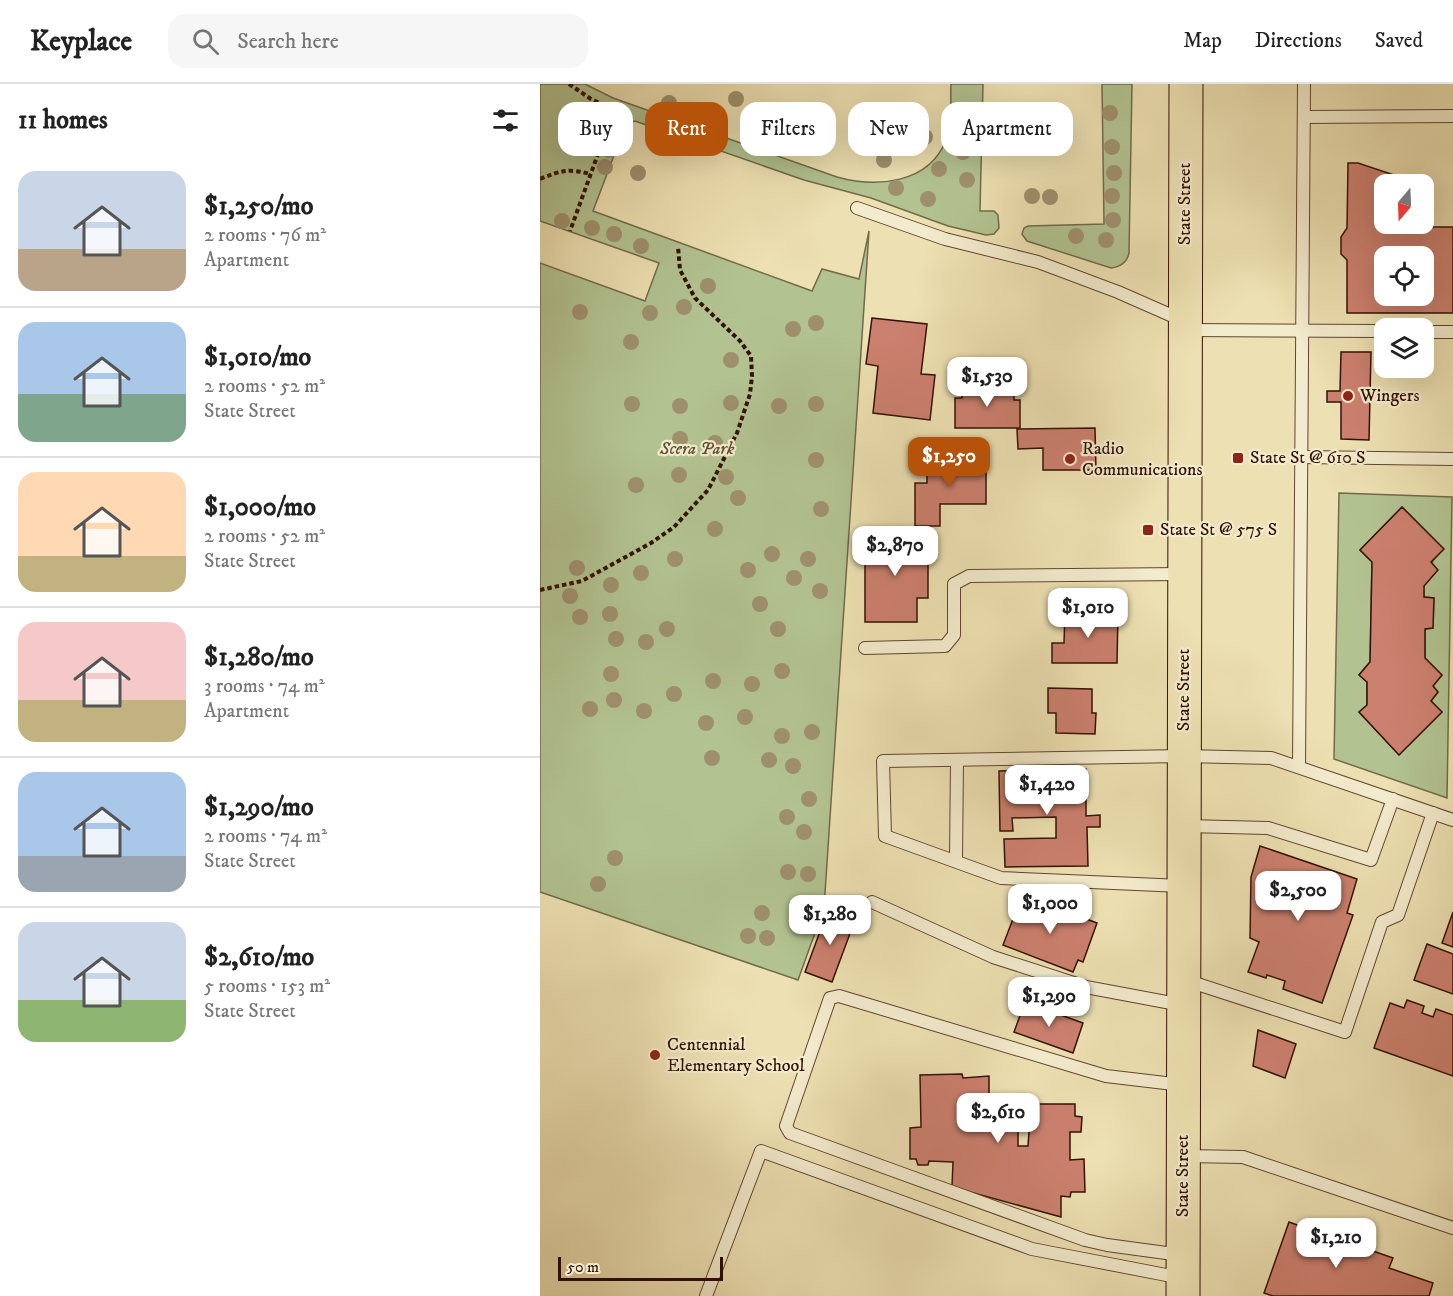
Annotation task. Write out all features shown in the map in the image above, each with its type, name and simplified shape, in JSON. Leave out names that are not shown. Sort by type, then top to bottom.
[{"type":"main road","name":"State Street","points":[[1183,1276],[1186,84]]},
{"type":"lane","points":[[1299,767],[1304,84]]},
{"type":"lane","points":[[1304,117],[1453,116]]},
{"type":"lane","points":[[857,208],[945,239],[1038,262],[1118,292],[1185,326],[1374,332]]},
{"type":"lane","points":[[1434,332],[1453,332]]},
{"type":"lane","points":[[1302,457],[1453,459]]},
{"type":"lane","points":[[864,648],[945,646],[954,636],[954,584],[969,576],[1184,574]]},
{"type":"lane","points":[[1183,886],[1001,878],[885,836],[883,761],[1184,756],[1271,758],[1453,820]]},
{"type":"lane","points":[[956,860],[957,760]]},
{"type":"lane","points":[[1184,826],[1268,828],[1371,860],[1393,799]]},
{"type":"lane","points":[[872,902],[993,957],[1086,987],[1183,992],[1345,1032],[1383,922],[1398,915],[1433,813]]},
{"type":"lane","points":[[1183,1085],[1106,1076],[839,996],[830,998],[786,1126],[790,1133],[1085,1240],[1107,1245],[1183,1276]]},
{"type":"lane","points":[[706,1296],[761,1151],[1032,1249],[1183,1276]]},
{"type":"lane","points":[[1183,1156],[1243,1157],[1453,1228]]},
{"type":"path","points":[[569,84],[591,99],[614,110],[570,231]]},
{"type":"path","points":[[540,179],[569,170],[590,174]]},
{"type":"path","points":[[540,590],[582,581],[651,543],[674,527],[708,490],[737,433],[750,394],[751,356],[740,341],[695,298],[680,270],[678,247]]},
{"type":"green space","name":"Scera Park","points":[[540,84],[585,84],[624,102],[558,102],[558,156],[614,156],[593,211],[812,291],[822,269],[859,279],[869,231],[824,908],[798,980],[540,892],[540,263],[645,301],[659,263],[540,221]]},
{"type":"green space","name":"Scera Park","points":[[951,84],[983,84],[983,102],[950,102]]},
{"type":"green space","points":[[1102,84],[1132,84],[1129,253],[1122,264],[1111,268],[1027,241],[1022,234],[1024,228],[1028,226],[1104,224]]},
{"type":"green space","name":"Scera Park","points":[[633,105],[645,109],[645,124],[633,122]]},
{"type":"green space","name":"Scera Park","points":[[728,139],[740,143],[740,156],[777,156],[837,177],[868,182],[884,182],[914,174],[927,166],[941,149],[941,156],[981,156],[980,211],[994,211],[998,215],[999,228],[994,234],[986,235],[948,226],[871,198],[804,180],[728,153]]},
{"type":"green space","points":[[1339,493],[1452,497],[1447,798],[1334,759]],"holes":[[[1402,507],[1443,549],[1428,570],[1424,589],[1424,597],[1434,598],[1433,628],[1425,629],[1425,658],[1442,675],[1433,686],[1438,692],[1431,701],[1442,712],[1399,755],[1359,712],[1367,705],[1367,682],[1359,675],[1370,662],[1372,562],[1360,550]]]},
{"type":"building","points":[[1348,163],[1358,163],[1391,174],[1374,174],[1374,234],[1434,234],[1434,227],[1453,227],[1453,313],[1347,313],[1347,260],[1341,254],[1341,237],[1347,228]]},
{"type":"building","points":[[872,318],[927,324],[921,374],[935,375],[930,420],[873,413],[878,366],[866,364]]},
{"type":"building","name":"Wingers","points":[[1341,352],[1371,352],[1369,440],[1341,439],[1341,402],[1327,402],[1327,391],[1340,391]]},
{"type":"building","points":[[962,387],[1014,387],[1014,400],[1020,400],[1020,428],[955,428],[955,398],[962,398]]},
{"type":"building","name":"Radio Communications","points":[[1095,428],[1096,470],[1043,470],[1043,448],[1018,449],[1017,429]]},
{"type":"building","points":[[927,460],[986,460],[986,504],[940,504],[940,526],[915,526],[915,483],[927,483]]},
{"type":"building","points":[[1402,507],[1444,549],[1431,562],[1438,570],[1424,586],[1424,597],[1434,598],[1433,628],[1425,629],[1425,658],[1442,675],[1433,686],[1438,692],[1431,701],[1442,712],[1399,755],[1359,712],[1367,705],[1367,682],[1359,675],[1370,662],[1372,562],[1360,550]]},
{"type":"building","points":[[865,534],[921,534],[920,542],[928,542],[928,598],[917,598],[917,622],[865,622]]},
{"type":"building","points":[[1065,612],[1118,613],[1117,663],[1052,663],[1052,643],[1064,643]]},
{"type":"building","points":[[1048,688],[1092,689],[1092,713],[1096,713],[1095,734],[1056,733],[1056,713],[1048,713]]},
{"type":"building","points":[[1086,769],[1086,816],[1100,815],[1100,827],[1087,827],[1088,866],[1005,867],[1004,839],[1056,838],[1056,817],[1012,818],[1013,831],[1000,831],[999,771]]},
{"type":"building","points":[[1260,846],[1357,879],[1347,913],[1353,915],[1322,1003],[1283,989],[1285,981],[1248,972],[1259,942],[1250,938],[1251,877]]},
{"type":"building","points":[[1021,898],[1079,921],[1081,917],[1097,923],[1083,962],[1078,960],[1073,972],[1003,945]]},
{"type":"building","points":[[828,910],[855,920],[832,982],[805,972]]},
{"type":"building","points":[[1453,912],[1453,947],[1442,943]]},
{"type":"building","points":[[1427,944],[1453,954],[1453,994],[1414,980]]},
{"type":"building","points":[[1407,1000],[1424,1006],[1422,1013],[1433,1017],[1436,1009],[1453,1015],[1453,1076],[1374,1048],[1390,1003],[1404,1008]]},
{"type":"building","points":[[1025,1002],[1083,1023],[1073,1053],[1014,1032]]},
{"type":"building","points":[[1258,1030],[1296,1044],[1285,1078],[1253,1066]]},
{"type":"building","points":[[962,1074],[963,1078],[989,1076],[989,1106],[1018,1106],[1018,1146],[1028,1146],[1031,1104],[1075,1104],[1075,1116],[1082,1117],[1081,1132],[1070,1132],[1070,1160],[1084,1159],[1085,1192],[1071,1192],[1070,1197],[1061,1196],[1061,1217],[952,1187],[953,1162],[929,1161],[928,1165],[918,1165],[916,1159],[910,1159],[910,1128],[921,1127],[920,1075]]},
{"type":"building","points":[[1289,1222],[1325,1235],[1328,1228],[1353,1236],[1350,1243],[1393,1258],[1389,1268],[1433,1283],[1429,1296],[1273,1296],[1264,1293]]},
{"type":"place","name":"Wingers","points":[[1348,396]]},
{"type":"place","name":"State St @ 610 S","points":[[1238,458]]},
{"type":"place","name":"Radio Communications","points":[[1070,459]]},
{"type":"place","name":"State St @ 575 S","points":[[1148,530]]},
{"type":"place","name":"Centennial Elementary School","points":[[655,1055]]}]
